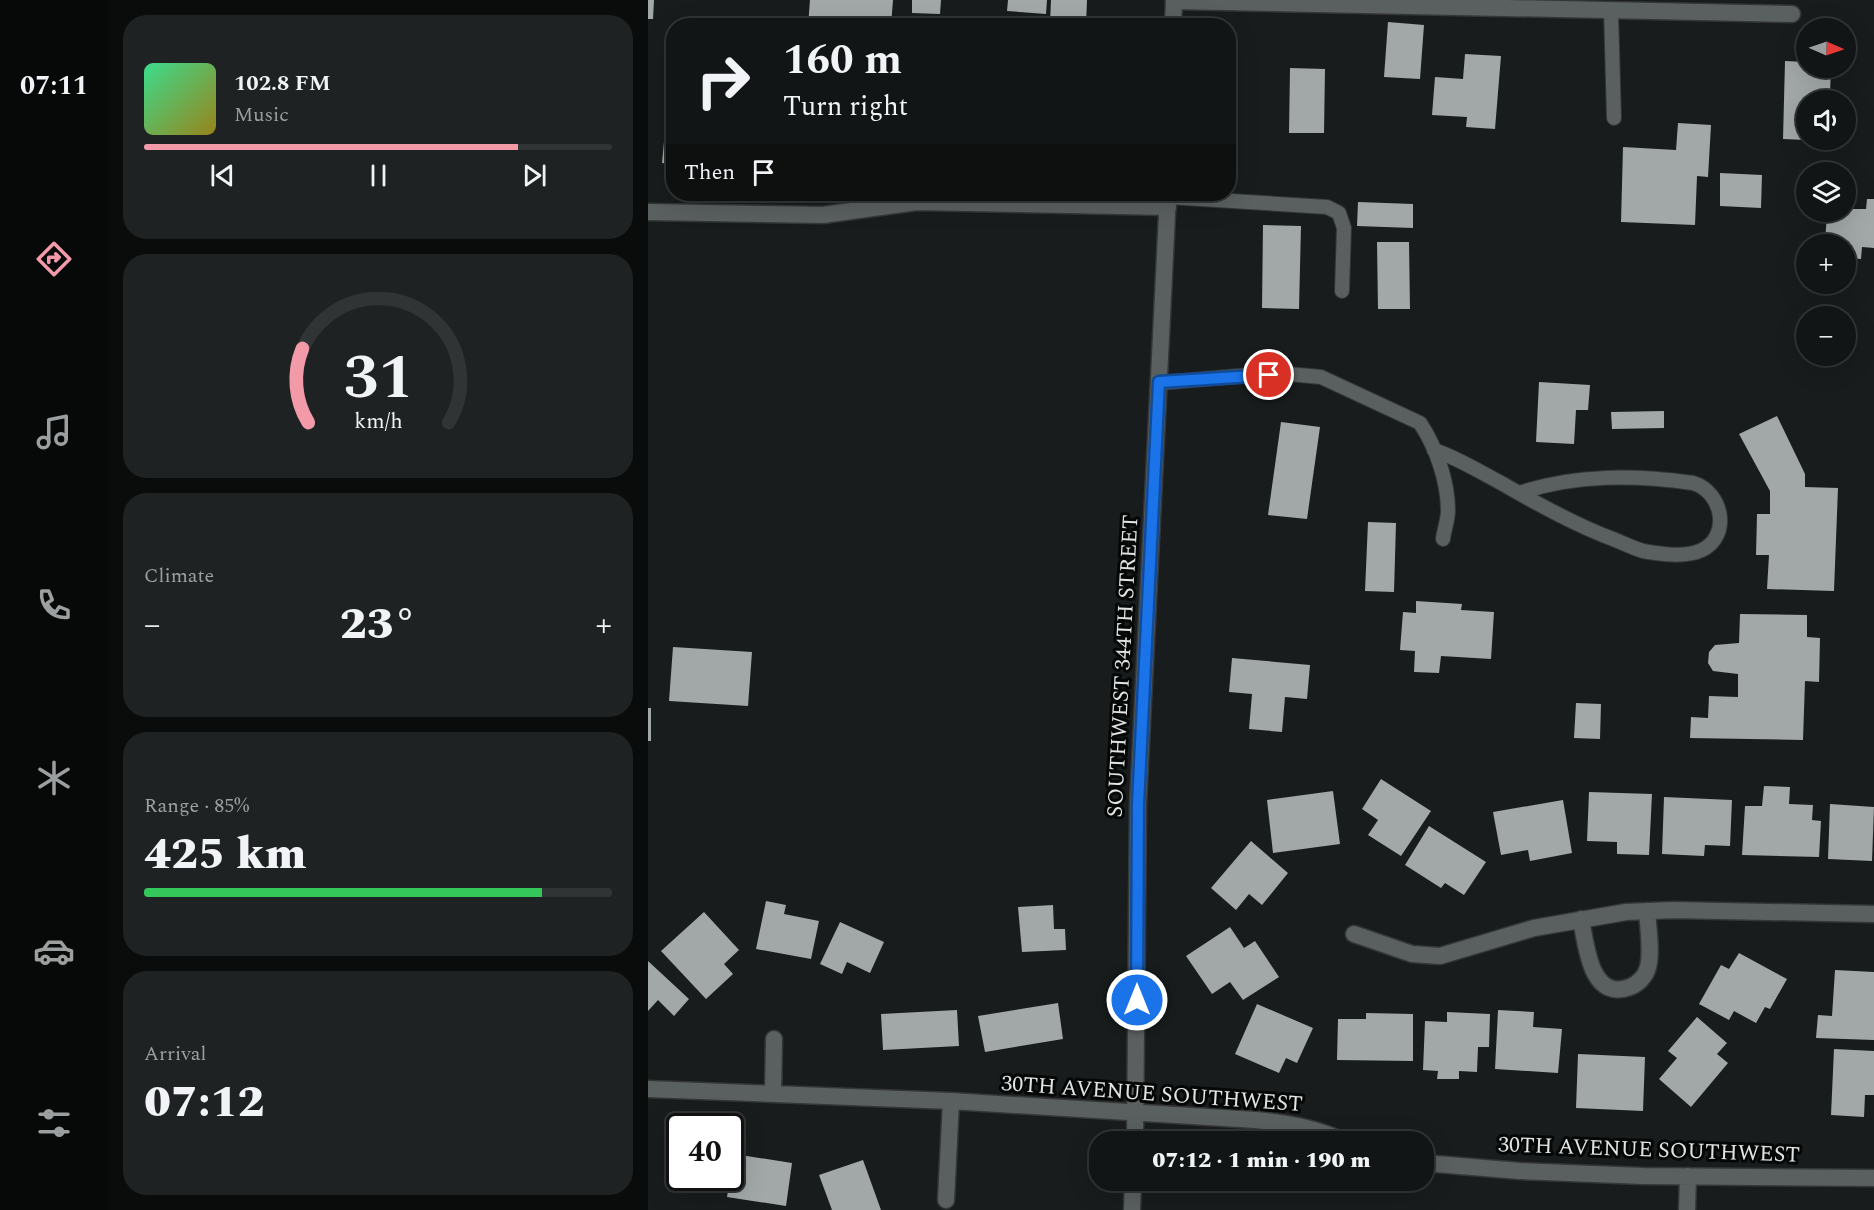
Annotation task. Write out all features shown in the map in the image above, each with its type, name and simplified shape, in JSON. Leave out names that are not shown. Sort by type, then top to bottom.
[{"type":"street","points":[[1173,18],[1172,0],[1792,14]]},
{"type":"street","points":[[648,212],[823,215],[917,202],[1001,201]]},
{"type":"street","name":"SOUTHWEST 344TH STREET","points":[[1135,1131],[1138,804],[1168,201]]},
{"type":"street","points":[[1354,934],[1412,954],[1440,956],[1534,928],[1581,919],[1647,911],[1874,914]]},
{"type":"street","points":[[1581,919],[1593,972],[1607,986],[1617,989],[1627,988],[1644,977],[1648,968],[1647,911]]},
{"type":"street","points":[[773,1094],[774,1039]]},
{"type":"street","name":"30TH AVENUE SOUTHWEST","points":[[648,1089],[951,1101],[1289,1123],[1322,1131]]},
{"type":"street","points":[[946,1200],[951,1101]]},
{"type":"street","name":"30TH AVENUE SOUTHWEST","points":[[1434,1164],[1520,1171],[1874,1178]]},
{"type":"street","points":[[1687,1210],[1688,1176]]},
{"type":"street","points":[[1132,1210],[1133,1191]]},
{"type":"lane","points":[[1611,10],[1614,118]]},
{"type":"lane","points":[[1208,201],[1327,207],[1339,213],[1344,228],[1342,291]]},
{"type":"lane","points":[[1159,382],[1250,375],[1288,374],[1321,377],[1420,423],[1434,450],[1447,501],[1448,513],[1443,539]]},
{"type":"lane","points":[[1434,450],[1452,456],[1519,493],[1585,529],[1642,550],[1679,555],[1695,553],[1708,546],[1717,534],[1719,513],[1717,503],[1711,493],[1693,483],[1629,478],[1576,478],[1519,493]]},
{"type":"building","points":[[648,0],[654,0],[653,19],[648,19]]},
{"type":"building","points":[[810,0],[893,0],[892,18],[809,18]]},
{"type":"building","points":[[912,0],[941,0],[940,14],[912,13]]},
{"type":"building","points":[[1008,0],[1047,0],[1046,14],[1007,11]]},
{"type":"building","points":[[1051,0],[1087,0],[1086,18],[1050,18]]},
{"type":"building","points":[[1388,22],[1424,25],[1420,79],[1384,77]]},
{"type":"building","points":[[1465,54],[1501,56],[1495,129],[1466,127],[1467,117],[1432,115],[1435,77],[1463,79]]},
{"type":"building","points":[[1785,61],[1796,62],[1796,78],[1831,78],[1830,90],[1796,90],[1796,140],[1783,139]]},
{"type":"building","points":[[1290,68],[1325,69],[1324,133],[1289,133]]},
{"type":"building","points":[[1678,123],[1711,125],[1708,177],[1697,176],[1695,225],[1621,222],[1623,147],[1676,150]]},
{"type":"building","points":[[665,131],[666,163],[662,163]]},
{"type":"building","points":[[1720,173],[1762,175],[1761,208],[1720,206]]},
{"type":"building","points":[[1867,199],[1874,199],[1874,248],[1862,247],[1861,259],[1856,259],[1856,234],[1826,234],[1826,222],[1856,222],[1856,209],[1866,209]]},
{"type":"building","points":[[1358,202],[1413,204],[1413,228],[1357,226]]},
{"type":"building","points":[[1263,225],[1301,226],[1299,309],[1262,308]]},
{"type":"building","points":[[1377,242],[1409,242],[1410,309],[1378,309]]},
{"type":"building","points":[[1539,382],[1590,385],[1588,410],[1576,410],[1574,444],[1536,442]]},
{"type":"building","points":[[1664,411],[1664,428],[1612,429],[1611,412]]},
{"type":"building","points":[[1777,416],[1805,474],[1805,487],[1838,488],[1834,591],[1767,589],[1769,555],[1756,555],[1757,514],[1770,514],[1770,491],[1739,434]]},
{"type":"building","points":[[1281,422],[1320,427],[1307,519],[1268,515]]},
{"type":"building","points":[[1368,522],[1396,523],[1394,592],[1365,591]]},
{"type":"building","points":[[1416,601],[1462,604],[1461,610],[1494,612],[1491,659],[1441,656],[1439,673],[1414,672],[1415,651],[1400,650],[1403,612],[1416,613]]},
{"type":"building","points":[[1740,614],[1807,615],[1807,637],[1820,638],[1819,682],[1805,681],[1803,740],[1690,738],[1691,717],[1708,718],[1709,696],[1738,697],[1738,674],[1713,671],[1708,663],[1709,652],[1715,645],[1739,643]]},
{"type":"building","points":[[673,647],[752,652],[748,706],[669,701]]},
{"type":"building","points":[[1232,658],[1310,665],[1307,699],[1285,697],[1282,732],[1249,729],[1252,694],[1229,692]]},
{"type":"building","points":[[1576,703],[1601,704],[1600,739],[1574,738]]},
{"type":"building","points":[[648,708],[651,708],[651,741],[648,741]]},
{"type":"building","points":[[1381,779],[1431,811],[1401,856],[1368,835],[1378,820],[1362,809]]},
{"type":"building","points":[[1764,786],[1790,787],[1789,804],[1813,805],[1812,820],[1821,821],[1819,857],[1742,855],[1745,806],[1762,806]]},
{"type":"building","points":[[1333,791],[1340,844],[1273,853],[1267,800]]},
{"type":"building","points":[[1589,792],[1652,794],[1649,855],[1617,854],[1617,842],[1587,841]]},
{"type":"building","points":[[1664,797],[1732,800],[1730,846],[1705,845],[1704,856],[1662,854]]},
{"type":"building","points":[[1563,800],[1572,853],[1530,861],[1528,850],[1501,855],[1493,812]]},
{"type":"building","points":[[1830,804],[1874,807],[1872,861],[1828,859]]},
{"type":"building","points":[[1429,826],[1486,862],[1464,895],[1445,883],[1441,888],[1405,865]]},
{"type":"building","points":[[1251,841],[1288,873],[1262,905],[1249,894],[1236,910],[1211,888]]},
{"type":"building","points":[[766,901],[786,905],[784,914],[819,921],[811,959],[756,949]]},
{"type":"building","points":[[1053,905],[1054,929],[1065,929],[1066,950],[1022,952],[1018,907]]},
{"type":"building","points":[[704,912],[739,950],[724,964],[733,974],[706,999],[661,951]]},
{"type":"building","points":[[840,922],[884,942],[870,973],[847,962],[842,974],[820,964]]},
{"type":"building","points":[[1230,927],[1244,948],[1255,941],[1279,977],[1243,1000],[1230,982],[1212,994],[1186,956]]},
{"type":"building","points":[[1739,953],[1787,979],[1770,1009],[1765,1007],[1756,1023],[1734,1011],[1729,1020],[1699,1004],[1721,965],[1729,969]]},
{"type":"building","points":[[648,961],[689,999],[674,1016],[658,1000],[648,1011]]},
{"type":"building","points":[[1835,970],[1874,972],[1874,1040],[1816,1038],[1818,1015],[1832,1016]]},
{"type":"building","points":[[1058,1003],[1063,1039],[985,1052],[978,1016]]},
{"type":"building","points":[[1257,1004],[1313,1028],[1297,1063],[1286,1058],[1279,1073],[1235,1054]]},
{"type":"building","points":[[957,1010],[959,1046],[883,1050],[881,1014]]},
{"type":"building","points":[[1498,1010],[1534,1012],[1533,1027],[1562,1029],[1558,1073],[1495,1069]]},
{"type":"building","points":[[1447,1012],[1490,1014],[1489,1047],[1478,1047],[1477,1072],[1459,1071],[1459,1079],[1437,1079],[1438,1071],[1423,1070],[1425,1021],[1447,1022]]},
{"type":"building","points":[[1366,1013],[1413,1014],[1413,1061],[1337,1060],[1338,1019],[1366,1019]]},
{"type":"building","points":[[1697,1017],[1727,1043],[1717,1054],[1728,1063],[1691,1107],[1659,1079],[1677,1058],[1668,1051]]},
{"type":"building","points":[[1834,1049],[1874,1051],[1874,1095],[1865,1095],[1864,1117],[1831,1115]]},
{"type":"building","points":[[1578,1054],[1645,1057],[1643,1111],[1576,1108]]},
{"type":"building","points":[[744,1156],[792,1163],[786,1206],[727,1197],[728,1191],[744,1191]]},
{"type":"building","points":[[863,1160],[881,1210],[832,1210],[819,1175]]},
{"type":"route","points":[[1137,1000],[1138,804],[1159,382],[1269,375]]}]
